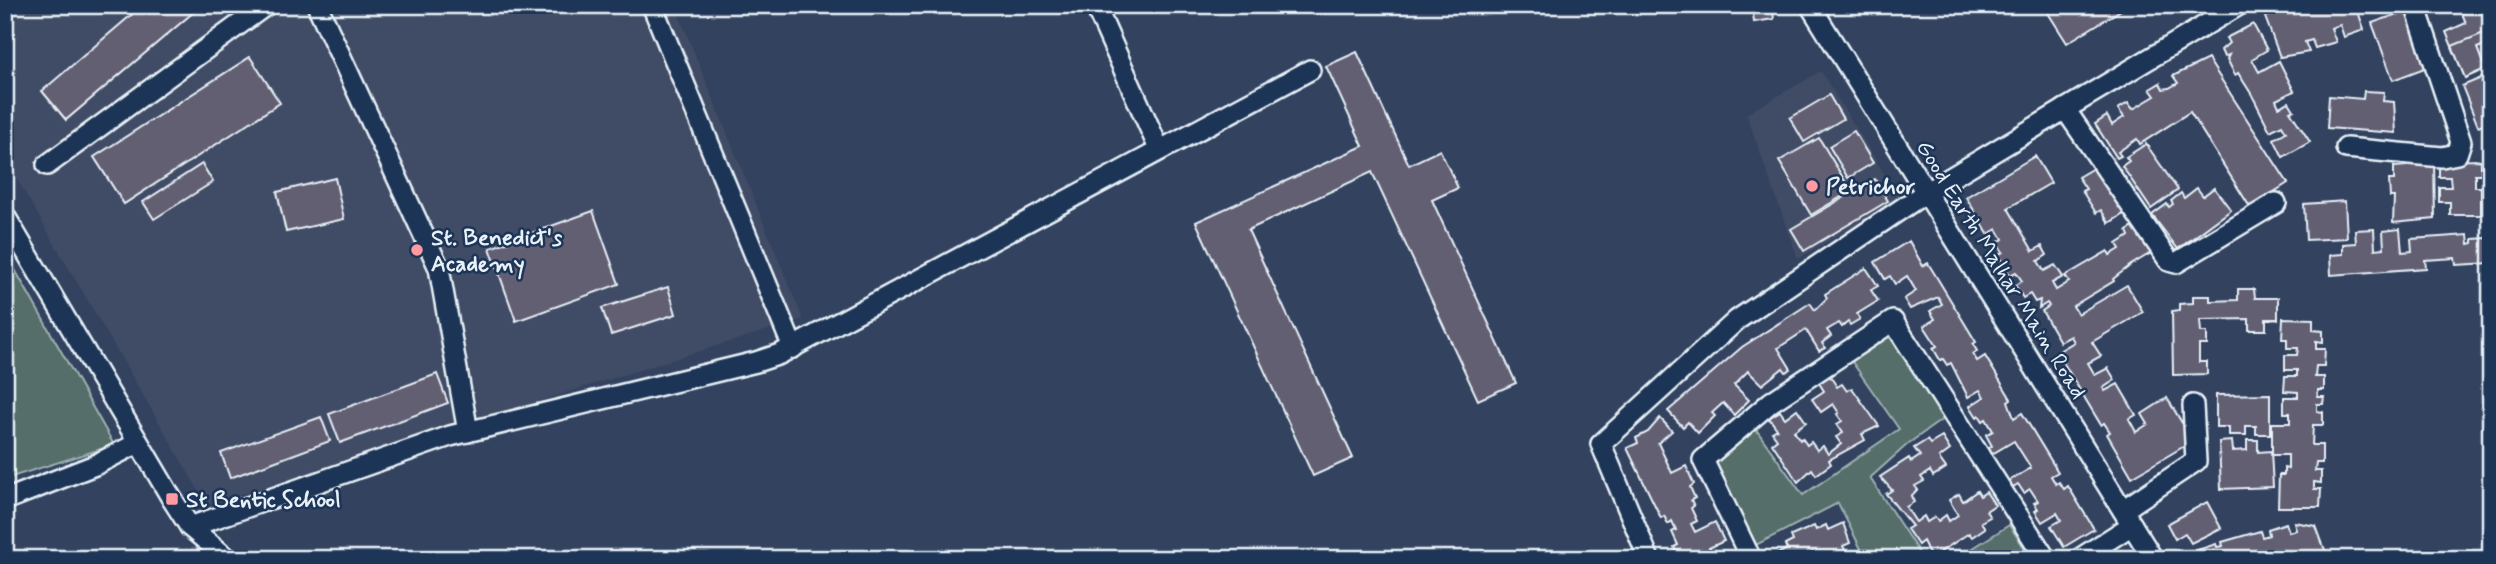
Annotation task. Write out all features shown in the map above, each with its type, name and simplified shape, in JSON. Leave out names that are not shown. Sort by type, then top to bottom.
[{"type":"street","points":[[47,164],[266,5]]},
{"type":"street","points":[[317,5],[439,268],[468,432]]},
{"type":"street","points":[[652,5],[793,348]]},
{"type":"street","points":[[1095,5],[1158,149]]},
{"type":"street","name":"Good Earth Malhar Main Road","points":[[1810,5],[2152,559]]},
{"type":"street","points":[[1649,559],[1601,444],[1737,320],[1925,193],[2065,109],[2208,14],[2239,5]]},
{"type":"street","points":[[2346,148],[2442,157],[2457,154],[2461,142],[2415,5]]},
{"type":"street","points":[[190,527],[468,432],[756,362],[793,348],[1158,149],[1310,70]]},
{"type":"street","points":[[2065,109],[2169,261],[2176,263],[2276,203]]},
{"type":"street","points":[[5,216],[190,527],[228,559]]},
{"type":"street","points":[[1751,559],[1703,460],[1771,401],[1893,321],[2046,559]]},
{"type":"street","points":[[2079,559],[2196,461],[2193,405]]},
{"type":"street","points":[[5,500],[95,465],[138,443]]},
{"type":"shaded area","name":"St. Benedict's Academy","points":[[5,5],[675,5],[803,319],[207,505],[5,159]]},
{"type":"shaded area","points":[[1821,71],[1900,199],[1798,259],[1746,114]]},
{"type":"green space","points":[[5,252],[114,445],[5,479]]},
{"type":"green space","points":[[1892,331],[1950,414],[1909,443],[1870,478],[1923,559],[1866,559],[1838,503],[1752,547],[1711,464],[1755,428],[1803,495],[1899,429],[1850,359]]},
{"type":"green space","points":[[2009,525],[2032,559],[1956,559]]},
{"type":"building","points":[[143,5],[202,5],[66,120],[42,91]]},
{"type":"building","points":[[1752,5],[1772,5],[1774,19],[1754,22]]},
{"type":"building","points":[[2043,5],[2129,5],[2067,43]]},
{"type":"building","points":[[2303,5],[2356,5],[2364,30],[2344,37],[2340,25],[2331,28],[2336,42],[2315,48],[2312,40],[2305,42],[2309,52],[2280,57],[2265,17],[2297,7],[2298,10]]},
{"type":"building","points":[[2435,5],[2491,5],[2491,42],[2477,48],[2485,69],[2465,78],[2446,32],[2466,23],[2459,6],[2438,14]]},
{"type":"building","points":[[2409,10],[2430,66],[2393,80],[2372,23]]},
{"type":"building","points":[[2253,24],[2267,50],[2252,59],[2259,72],[2279,61],[2294,91],[2276,100],[2279,107],[2289,102],[2294,110],[2290,111],[2310,142],[2283,157],[2274,139],[2286,132],[2282,125],[2270,131],[2252,95],[2238,73],[2235,75],[2227,59],[2229,55],[2224,57],[2221,50],[2229,43],[2226,38]]},
{"type":"building","points":[[2491,30],[2491,42],[2477,48],[2485,69],[2465,78],[2452,46]]},
{"type":"building","points":[[1357,52],[1409,165],[1440,150],[1458,188],[1432,200],[1516,383],[1478,400],[1372,172],[1248,230],[1353,458],[1313,476],[1196,222],[1363,146],[1326,66]]},
{"type":"building","points":[[250,57],[280,103],[124,204],[94,157]]},
{"type":"building","points":[[2208,59],[2288,183],[2250,207],[2190,112],[2140,144],[2137,139],[2118,152],[2121,156],[2117,158],[2095,124],[2107,116],[2112,125],[2124,117],[2118,109],[2128,103],[2133,109],[2155,96],[2150,89],[2160,83],[2163,89],[2169,88],[2178,83],[2173,76]]},
{"type":"building","points":[[2491,74],[2491,121],[2478,126],[2462,86]]},
{"type":"building","points":[[2364,91],[2384,92],[2383,101],[2394,102],[2396,133],[2327,128],[2329,96],[2363,99]]},
{"type":"building","points":[[1829,95],[1843,119],[1804,142],[1790,118]]},
{"type":"building","points":[[1854,131],[1873,163],[1848,178],[1829,146]]},
{"type":"building","points":[[1819,138],[1851,191],[1811,215],[1779,161]]},
{"type":"building","points":[[2146,144],[2178,190],[2151,209],[2122,166],[2129,161],[2126,157]]},
{"type":"building","points":[[2035,156],[2051,183],[2008,208],[2033,251],[2042,246],[2047,255],[2038,261],[2044,271],[2055,265],[2063,277],[2052,283],[2056,290],[2069,282],[2065,276],[2108,251],[2110,255],[2120,249],[2117,244],[2129,236],[2127,231],[2140,223],[2156,250],[2131,265],[2113,279],[2114,281],[2073,306],[2078,314],[2127,285],[2143,312],[2092,342],[2101,356],[2088,363],[2095,375],[2108,368],[2115,380],[2103,388],[2105,391],[2118,384],[2136,415],[2129,419],[2136,432],[2148,424],[2142,414],[2167,398],[2193,441],[2132,477],[2107,434],[2110,432],[2104,423],[2101,425],[2057,352],[2074,342],[2071,336],[2060,342],[2042,311],[2049,306],[2047,303],[2039,308],[2040,300],[2035,302],[2030,294],[2023,298],[2015,285],[2022,281],[2016,272],[2010,275],[1998,255],[2003,252],[1997,243],[2003,239],[1997,229],[1988,234],[1966,197]]},
{"type":"building","points":[[2481,160],[2481,174],[2475,174],[2475,187],[2481,187],[2481,215],[2450,215],[2450,202],[2439,202],[2439,187],[2451,187],[2450,177],[2439,177],[2439,161]]},
{"type":"building","points":[[2434,161],[2435,219],[2393,223],[2394,197],[2390,197],[2389,180],[2394,180],[2394,167],[2406,166],[2406,162]]},
{"type":"building","points":[[202,164],[213,182],[154,219],[143,202]]},
{"type":"building","points":[[2100,164],[2130,210],[2109,223],[2101,210],[2096,213],[2082,191],[2086,189],[2078,177]]},
{"type":"building","points":[[335,178],[344,219],[286,232],[277,192]]},
{"type":"building","points":[[1875,179],[1888,201],[1804,251],[1791,229]]},
{"type":"building","points":[[2197,188],[2203,196],[2214,188],[2231,210],[2178,249],[2152,215],[2167,204],[2169,207],[2173,204],[2171,201],[2181,193],[2184,198]]},
{"type":"building","points":[[2345,201],[2347,238],[2306,240],[2304,204]]},
{"type":"building","points":[[593,211],[619,284],[516,321],[490,248]]},
{"type":"building","points":[[2374,229],[2375,249],[2384,248],[2383,231],[2400,229],[2402,252],[2412,251],[2411,239],[2468,235],[2469,244],[2473,243],[2473,239],[2487,238],[2487,233],[2491,233],[2491,263],[2456,265],[2455,258],[2425,260],[2426,268],[2331,275],[2330,255],[2343,254],[2343,244],[2356,243],[2355,230]]},
{"type":"building","points":[[1909,241],[1923,266],[1928,263],[1976,342],[1973,344],[1977,351],[1973,354],[1977,361],[1985,356],[2011,399],[2008,401],[2014,418],[2022,413],[2058,472],[2051,476],[2056,484],[2059,482],[2064,489],[2068,486],[2094,529],[2064,547],[2051,526],[2061,520],[2057,513],[2042,522],[2035,511],[2038,509],[2034,503],[2038,501],[2030,489],[2024,493],[2018,484],[2013,487],[2009,481],[2031,468],[2014,441],[1992,454],[1989,448],[1992,446],[1986,435],[1993,431],[1986,419],[1983,421],[1979,415],[1977,417],[1970,406],[1984,397],[1980,390],[1968,397],[1951,363],[1947,365],[1943,359],[1940,360],[1933,348],[1937,346],[1924,326],[1935,319],[1930,311],[1942,304],[1938,297],[1910,309],[1904,299],[1916,291],[1907,276],[1895,284],[1890,276],[1885,279],[1875,262]]},
{"type":"building","points":[[1866,268],[1878,286],[1871,290],[1878,301],[1857,314],[1860,319],[1850,325],[1848,322],[1842,327],[1839,323],[1827,330],[1831,336],[1822,343],[1825,348],[1819,351],[1806,330],[1778,348],[1791,369],[1786,372],[1783,368],[1762,385],[1748,371],[1734,385],[1749,400],[1734,415],[1723,403],[1712,413],[1715,416],[1698,433],[1688,422],[1683,427],[1668,411],[1742,347],[1810,303],[1815,310],[1827,298],[1825,294]]},
{"type":"building","points":[[668,287],[676,314],[611,335],[602,308]]},
{"type":"building","points":[[2238,289],[2254,289],[2255,298],[2278,298],[2278,319],[2266,319],[2266,330],[2249,330],[2249,319],[2200,320],[2201,332],[2207,332],[2207,345],[2199,345],[2199,362],[2207,362],[2207,374],[2173,375],[2172,311],[2179,310],[2179,304],[2193,303],[2193,296],[2210,296],[2210,301],[2238,300]]},
{"type":"building","points":[[2283,318],[2313,319],[2313,330],[2323,331],[2323,342],[2316,341],[2316,349],[2325,349],[2324,366],[2316,366],[2315,377],[2324,377],[2324,390],[2318,390],[2318,397],[2324,397],[2323,404],[2317,404],[2317,411],[2323,412],[2323,425],[2313,425],[2312,445],[2322,445],[2322,463],[2316,463],[2315,471],[2321,471],[2321,483],[2314,482],[2314,489],[2321,489],[2320,507],[2278,507],[2279,475],[2284,475],[2284,468],[2288,469],[2288,455],[2272,455],[2272,423],[2290,423],[2290,413],[2284,413],[2284,397],[2298,397],[2298,392],[2284,391],[2285,376],[2297,376],[2297,370],[2285,370],[2285,355],[2297,355],[2298,348],[2287,348],[2287,339],[2282,339]]},
{"type":"building","points":[[437,374],[448,403],[340,443],[329,414]]},
{"type":"building","points":[[1830,376],[1837,387],[1842,384],[1847,391],[1852,388],[1879,426],[1862,434],[1865,440],[1829,460],[1831,464],[1816,475],[1812,469],[1798,482],[1772,443],[1777,439],[1772,432],[1777,429],[1769,418],[1780,411],[1785,418],[1797,409],[1806,422],[1794,431],[1800,440],[1802,438],[1807,445],[1811,442],[1817,450],[1823,446],[1828,454],[1841,444],[1836,437],[1843,433],[1837,424],[1842,421],[1833,404],[1821,412],[1812,399],[1824,391],[1819,383]]},
{"type":"building","points":[[2270,394],[2270,434],[2256,434],[2256,426],[2246,426],[2246,435],[2229,435],[2229,427],[2216,427],[2216,395]]},
{"type":"building","points":[[321,417],[330,441],[230,478],[221,453]]},
{"type":"building","points":[[1660,418],[1672,431],[1658,443],[1672,473],[1686,466],[1694,484],[1690,487],[1695,498],[1691,500],[1694,506],[1691,508],[1697,521],[1691,524],[1695,532],[1715,522],[1724,541],[1709,548],[1714,559],[1679,558],[1674,547],[1678,545],[1672,532],[1676,530],[1672,521],[1668,524],[1664,516],[1661,518],[1627,448],[1638,443],[1636,438],[1648,432]]},
{"type":"building","points":[[1942,437],[1950,450],[1939,458],[1946,468],[1933,476],[1930,471],[1921,477],[1924,481],[1915,486],[1918,490],[1911,496],[1914,502],[1906,507],[1916,522],[1924,516],[1927,522],[1935,517],[1938,521],[1946,515],[1949,521],[1958,515],[1949,500],[1959,494],[1963,501],[1977,491],[1980,496],[1986,492],[1995,505],[1986,511],[1990,517],[1981,522],[1985,528],[1972,537],[1969,533],[1931,558],[1923,541],[1918,545],[1907,529],[1912,526],[1886,494],[1892,490],[1880,477],[1909,458],[1911,462],[1920,456],[1914,448],[1927,440],[1930,444]]},
{"type":"building","points":[[2247,440],[2258,440],[2258,452],[2271,451],[2273,487],[2221,489],[2219,442],[2232,441],[2233,451],[2247,450]]},
{"type":"building","points":[[2207,502],[2221,528],[2191,543],[2185,533],[2175,539],[2167,524]]},
{"type":"building","points":[[2294,522],[2316,526],[2326,553],[2303,559],[2191,559],[2188,553],[2216,544],[2217,547],[2223,546],[2222,542],[2260,531],[2262,537],[2269,535],[2268,529],[2286,523],[2289,532],[2296,530]]},
{"type":"building","points":[[1843,523],[1850,543],[1843,546],[1846,552],[1838,556],[1837,552],[1822,559],[1816,559],[1813,552],[1802,556],[1804,559],[1776,559],[1775,555],[1787,549],[1785,545],[1793,541],[1791,536],[1814,526],[1816,530],[1826,525],[1828,530]]},
{"type":"place","name":"Petrichor","points":[[1812,186]]},
{"type":"place","name":"St. Benedict's Academy","points":[[417,250]]},
{"type":"place","name":"St Bentic School","points":[[172,499]]}]
